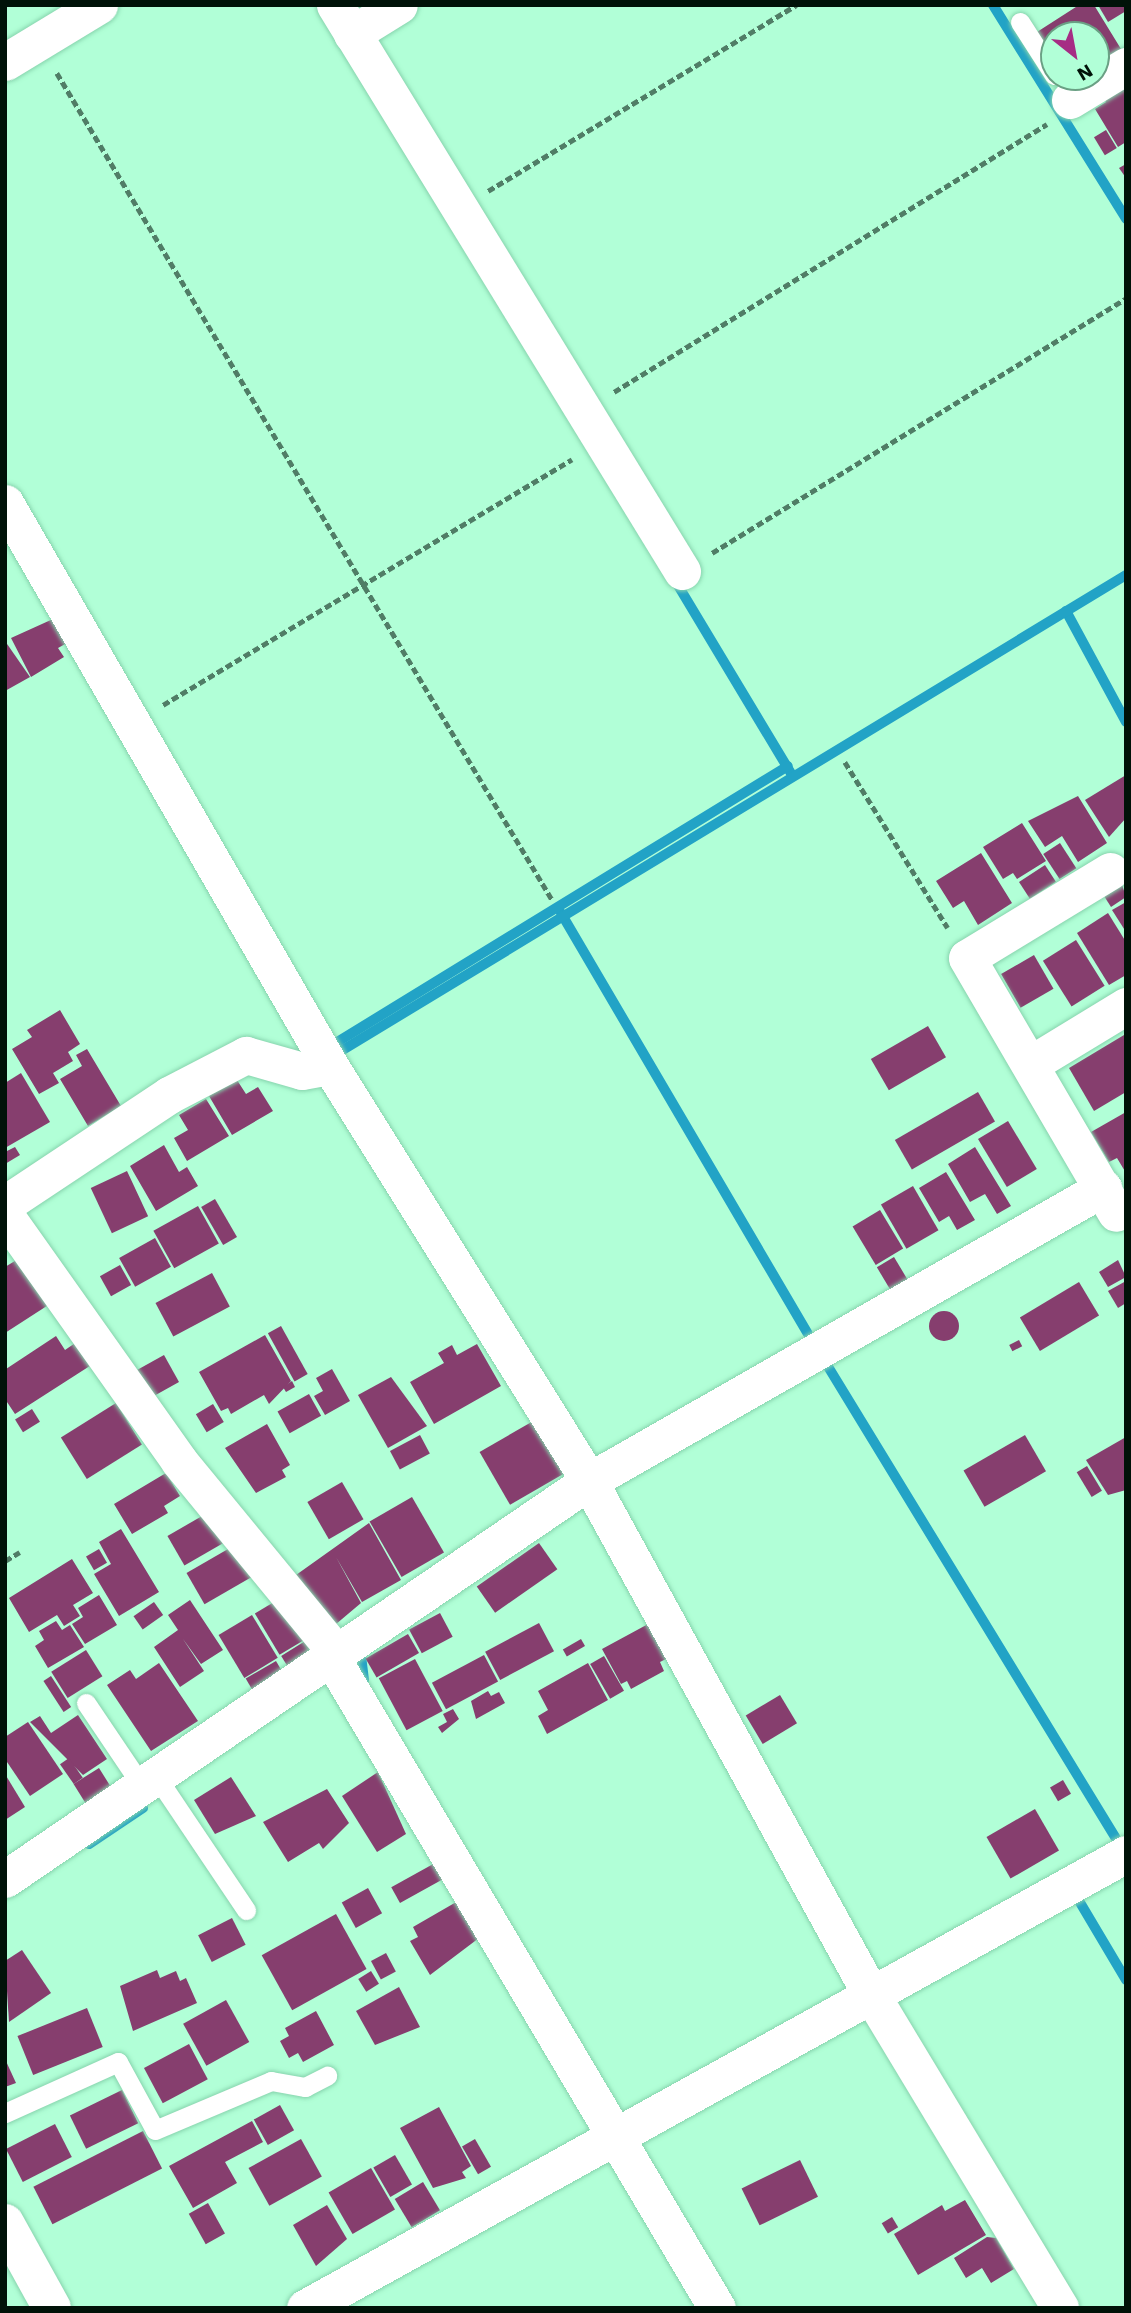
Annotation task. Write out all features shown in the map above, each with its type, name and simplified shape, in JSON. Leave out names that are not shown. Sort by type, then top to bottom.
[{"type":"main road","points":[[5,2223],[52,2308]]},
{"type":"street","points":[[5,62],[99,5]]},
{"type":"street","points":[[399,5],[343,20],[682,571]]},
{"type":"street","points":[[1057,94],[1126,66]]},
{"type":"street","points":[[5,503],[18,553],[133,723],[330,1066],[589,1481],[869,1991],[1060,2308]]},
{"type":"street","points":[[5,1879],[151,1784],[333,1653],[589,1481],[1118,1213],[1034,1062],[967,958],[1110,871]]},
{"type":"street","points":[[1034,1062],[1126,1006]]},
{"type":"street","points":[[5,1204],[169,1096],[246,1055],[302,1071],[330,1066]]},
{"type":"street","points":[[5,1215],[179,1461],[333,1653],[717,2308]]},
{"type":"street","points":[[305,2308],[869,1991],[1126,1854]]},
{"type":"lane","points":[[1020,22],[1057,94]]},
{"type":"lane","points":[[86,1703],[246,1910]]},
{"type":"lane","points":[[5,2113],[118,2062],[155,2130],[271,2081],[305,2087],[327,2076]]},
{"type":"path","points":[[460,208],[796,5]]},
{"type":"path","points":[[39,42],[553,901]]},
{"type":"path","points":[[133,723],[364,585],[594,425],[1057,94]]},
{"type":"path","points":[[682,571],[1126,298]]},
{"type":"path","points":[[845,762],[967,958]]},
{"type":"path","points":[[5,1561],[20,1552]]},
{"type":"building","points":[[1079,5],[1094,5],[1104,21],[1054,21]]},
{"type":"building","points":[[1098,5],[1126,5],[1126,11],[1107,21]]},
{"type":"building","points":[[1110,31],[1121,49],[1110,56]]},
{"type":"building","points":[[1126,79],[1126,142],[1118,147],[1095,109],[1106,102],[1101,94]]},
{"type":"building","points":[[1106,130],[1117,148],[1105,155],[1094,137]]},
{"type":"building","points":[[1126,164],[1126,178],[1119,168]]},
{"type":"building","points":[[53,619],[67,643],[58,648],[64,657],[31,677],[11,638]]},
{"type":"building","points":[[5,641],[30,677],[5,691]]},
{"type":"building","points":[[1126,775],[1126,818],[1109,837],[1085,800]]},
{"type":"building","points":[[1078,796],[1107,843],[1078,862],[1062,836],[1045,847],[1028,821]]},
{"type":"building","points":[[1022,823],[1046,861],[1017,879],[1013,873],[1003,879],[983,847]]},
{"type":"building","points":[[1060,843],[1076,868],[1060,879],[1043,854]]},
{"type":"building","points":[[981,853],[1012,903],[978,925],[964,901],[953,908],[936,881]]},
{"type":"building","points":[[1045,865],[1056,882],[1030,899],[1019,882]]},
{"type":"building","points":[[1119,875],[1126,897],[1111,907],[1099,888]]},
{"type":"building","points":[[1126,902],[1126,932],[1112,910]]},
{"type":"building","points":[[1108,913],[1126,942],[1126,975],[1109,985],[1077,933]]},
{"type":"building","points":[[1076,940],[1105,986],[1072,1006],[1043,961]]},
{"type":"building","points":[[1034,955],[1054,989],[1021,1008],[1001,974]]},
{"type":"building","points":[[60,1010],[80,1044],[68,1052],[73,1061],[53,1073],[59,1083],[39,1094],[12,1049],[32,1037],[27,1030]]},
{"type":"building","points":[[928,1026],[946,1057],[889,1090],[871,1059]]},
{"type":"building","points":[[1124,1035],[1126,1092],[1094,1111],[1069,1068]]},
{"type":"building","points":[[87,1049],[121,1106],[88,1126],[60,1079],[82,1066],[76,1055]]},
{"type":"building","points":[[21,1073],[50,1122],[5,1148],[5,1083]]},
{"type":"building","points":[[237,1080],[246,1094],[258,1087],[273,1111],[232,1135],[209,1096]]},
{"type":"building","points":[[978,1092],[995,1121],[912,1169],[895,1140]]},
{"type":"building","points":[[206,1099],[229,1136],[187,1161],[174,1138],[188,1130],[179,1115]]},
{"type":"building","points":[[1126,1112],[1126,1173],[1117,1158],[1109,1162],[1091,1132]]},
{"type":"building","points":[[1008,1121],[1037,1169],[1007,1187],[978,1139]]},
{"type":"building","points":[[164,1145],[179,1172],[187,1167],[198,1186],[156,1211],[130,1166]]},
{"type":"building","points":[[15,1147],[20,1155],[5,1164],[5,1152]]},
{"type":"building","points":[[975,1147],[1011,1206],[997,1214],[985,1194],[970,1202],[948,1164]]},
{"type":"building","points":[[127,1171],[148,1216],[112,1233],[91,1188]]},
{"type":"building","points":[[946,1172],[975,1220],[957,1230],[949,1216],[939,1222],[919,1188]]},
{"type":"building","points":[[913,1186],[938,1230],[906,1249],[881,1204]]},
{"type":"building","points":[[215,1199],[237,1237],[223,1245],[201,1207]]},
{"type":"building","points":[[198,1206],[219,1244],[174,1268],[153,1231]]},
{"type":"building","points":[[880,1210],[903,1249],[876,1265],[853,1226]]},
{"type":"building","points":[[155,1238],[171,1267],[135,1287],[119,1258]]},
{"type":"building","points":[[23,1256],[53,1302],[5,1333],[5,1267]]},
{"type":"building","points":[[894,1257],[908,1280],[891,1290],[877,1267]]},
{"type":"building","points":[[1118,1260],[1126,1277],[1108,1287],[1099,1272]]},
{"type":"building","points":[[120,1265],[131,1285],[111,1296],[100,1276]]},
{"type":"building","points":[[212,1273],[230,1307],[173,1337],[155,1303]]},
{"type":"building","points":[[1126,1281],[1126,1303],[1118,1308],[1108,1291]]},
{"type":"building","points":[[1079,1282],[1099,1315],[1040,1351],[1020,1318]]},
{"type":"building","points":[[944,1311],[950,1312],[958,1320],[958,1332],[950,1340],[944,1341],[938,1340],[930,1332],[929,1326],[930,1320],[938,1312]]},
{"type":"building","points":[[281,1326],[308,1374],[295,1381],[268,1333]]},
{"type":"building","points":[[265,1335],[291,1381],[269,1404],[264,1395],[231,1414],[228,1408],[221,1411],[199,1372]]},
{"type":"building","points":[[56,1336],[65,1350],[81,1339],[96,1362],[15,1414],[5,1399],[6,1369]]},
{"type":"building","points":[[1019,1340],[1022,1346],[1012,1351],[1009,1345]]},
{"type":"building","points":[[477,1344],[501,1386],[434,1424],[410,1382],[444,1363],[438,1353],[452,1345],[457,1355]]},
{"type":"building","points":[[164,1355],[179,1382],[146,1401],[131,1373]]},
{"type":"building","points":[[332,1369],[350,1401],[325,1415],[314,1396],[323,1391],[316,1378]]},
{"type":"building","points":[[391,1377],[427,1426],[388,1448],[358,1395]]},
{"type":"building","points":[[292,1381],[295,1387],[286,1392],[283,1387]]},
{"type":"building","points":[[309,1394],[321,1416],[290,1433],[278,1411]]},
{"type":"building","points":[[116,1403],[142,1445],[87,1479],[61,1437]]},
{"type":"building","points":[[213,1404],[224,1422],[207,1432],[196,1414]]},
{"type":"building","points":[[32,1409],[40,1422],[23,1432],[15,1420]]},
{"type":"building","points":[[535,1420],[566,1473],[510,1505],[480,1452]]},
{"type":"building","points":[[267,1424],[290,1465],[282,1470],[286,1477],[256,1493],[225,1448]]},
{"type":"building","points":[[420,1435],[430,1454],[400,1470],[390,1451]]},
{"type":"building","points":[[1025,1435],[1046,1471],[985,1507],[964,1470]]},
{"type":"building","points":[[1126,1437],[1126,1490],[1108,1495],[1086,1460]]},
{"type":"building","points":[[1087,1466],[1102,1491],[1092,1497],[1077,1472]]},
{"type":"building","points":[[166,1473],[180,1496],[164,1506],[168,1513],[132,1534],[114,1504]]},
{"type":"building","points":[[342,1482],[364,1519],[329,1539],[307,1502]]},
{"type":"building","points":[[412,1497],[444,1552],[402,1577],[370,1522]]},
{"type":"building","points":[[209,1512],[226,1541],[184,1565],[167,1536]]},
{"type":"building","points":[[369,1523],[401,1580],[362,1602],[336,1557],[361,1603],[329,1630],[289,1580]]},
{"type":"building","points":[[121,1529],[159,1592],[119,1616],[94,1574],[111,1564],[99,1542]]},
{"type":"building","points":[[539,1543],[557,1569],[495,1613],[477,1587]]},
{"type":"building","points":[[235,1545],[253,1576],[205,1604],[187,1573]]},
{"type":"building","points":[[99,1549],[107,1563],[94,1570],[86,1556]]},
{"type":"building","points":[[72,1559],[93,1593],[73,1605],[80,1616],[64,1626],[57,1615],[29,1632],[9,1598]]},
{"type":"building","points":[[99,1595],[117,1625],[85,1644],[72,1624],[83,1617],[78,1608]]},
{"type":"building","points":[[284,1596],[309,1637],[280,1655],[255,1614]]},
{"type":"building","points":[[190,1600],[223,1650],[201,1664],[183,1639],[204,1671],[180,1687],[154,1647],[178,1630],[168,1615]]},
{"type":"building","points":[[154,1602],[163,1615],[143,1629],[134,1616]]},
{"type":"building","points":[[440,1613],[453,1637],[422,1653],[409,1629]]},
{"type":"building","points":[[252,1615],[278,1658],[244,1678],[219,1635]]},
{"type":"building","points":[[56,1621],[62,1630],[70,1625],[84,1647],[48,1668],[35,1646],[44,1640],[39,1631]]},
{"type":"building","points":[[539,1623],[554,1651],[500,1680],[485,1652]]},
{"type":"building","points":[[650,1623],[668,1658],[660,1662],[664,1671],[631,1689],[627,1681],[621,1684],[602,1649]]},
{"type":"building","points":[[408,1634],[419,1653],[377,1678],[366,1658]]},
{"type":"building","points":[[310,1638],[318,1651],[289,1669],[281,1656]]},
{"type":"building","points":[[581,1639],[585,1646],[567,1656],[563,1650]]},
{"type":"building","points":[[86,1650],[102,1676],[68,1698],[51,1672]]},
{"type":"building","points":[[484,1655],[498,1681],[446,1709],[432,1683]]},
{"type":"building","points":[[604,1656],[624,1691],[610,1699],[590,1664]]},
{"type":"building","points":[[415,1659],[443,1711],[406,1730],[379,1678]]},
{"type":"building","points":[[276,1661],[283,1673],[253,1691],[246,1678]]},
{"type":"building","points":[[159,1663],[198,1721],[151,1751],[107,1685],[130,1670],[136,1679]]},
{"type":"building","points":[[588,1663],[608,1700],[547,1734],[538,1716],[548,1710],[538,1691]]},
{"type":"building","points":[[51,1676],[71,1707],[64,1712],[43,1681]]},
{"type":"building","points":[[488,1691],[491,1696],[499,1692],[505,1703],[476,1719],[471,1701]]},
{"type":"building","points":[[780,1695],[797,1723],[763,1744],[746,1716]]},
{"type":"building","points":[[453,1709],[459,1719],[442,1733],[438,1727],[447,1722],[443,1714]]},
{"type":"building","points":[[78,1715],[107,1759],[83,1775],[30,1722],[40,1716],[51,1733]]},
{"type":"building","points":[[28,1722],[63,1774],[30,1796],[5,1759],[5,1737]]},
{"type":"building","points":[[69,1758],[83,1778],[74,1784],[60,1764]]},
{"type":"building","points":[[99,1768],[114,1792],[88,1808],[74,1784]]},
{"type":"building","points":[[378,1772],[406,1834],[377,1852],[342,1796]]},
{"type":"building","points":[[5,1774],[25,1807],[5,1820]]},
{"type":"building","points":[[231,1777],[256,1816],[215,1834],[194,1800]]},
{"type":"building","points":[[1063,1780],[1071,1794],[1058,1801],[1050,1788]]},
{"type":"building","points":[[327,1789],[349,1823],[323,1849],[319,1843],[288,1862],[263,1822]]},
{"type":"building","points":[[1035,1809],[1059,1851],[1011,1879],[987,1837]]},
{"type":"building","points":[[435,1863],[444,1879],[400,1903],[391,1887]]},
{"type":"building","points":[[368,1888],[382,1913],[356,1928],[342,1903]]},
{"type":"building","points":[[458,1901],[479,1938],[430,1975],[410,1941],[418,1937],[413,1927]]},
{"type":"building","points":[[336,1914],[367,1969],[292,2010],[262,1955]]},
{"type":"building","points":[[232,1918],[246,1945],[212,1962],[198,1935]]},
{"type":"building","points":[[22,1950],[51,1993],[9,2022],[5,1961]]},
{"type":"building","points":[[386,1953],[396,1972],[381,1980],[371,1961]]},
{"type":"building","points":[[157,1970],[160,1978],[176,1971],[180,1981],[186,1978],[197,2003],[133,2031],[120,1986]]},
{"type":"building","points":[[371,1971],[379,1984],[366,1992],[358,1979]]},
{"type":"building","points":[[399,1987],[420,2027],[375,2045],[356,2011]]},
{"type":"building","points":[[226,2000],[249,2042],[206,2066],[183,2024]]},
{"type":"building","points":[[87,2008],[103,2047],[33,2075],[17,2036]]},
{"type":"building","points":[[316,2011],[334,2045],[303,2062],[298,2053],[289,2058],[280,2041],[289,2036],[285,2028]]},
{"type":"building","points":[[189,2044],[208,2079],[163,2103],[144,2068]]},
{"type":"building","points":[[5,2059],[16,2083],[5,2087]]},
{"type":"building","points":[[122,2090],[138,2123],[86,2149],[70,2115]]},
{"type":"building","points":[[280,2105],[294,2130],[268,2145],[254,2120]]},
{"type":"building","points":[[439,2107],[471,2166],[462,2172],[466,2178],[433,2188],[400,2128]]},
{"type":"building","points":[[252,2121],[263,2142],[225,2162],[237,2183],[193,2208],[169,2166]]},
{"type":"building","points":[[55,2124],[72,2157],[23,2182],[6,2149]]},
{"type":"building","points":[[143,2131],[162,2168],[52,2224],[33,2187]]},
{"type":"building","points":[[301,2139],[322,2177],[269,2206],[249,2168]]},
{"type":"building","points":[[475,2139],[491,2167],[478,2174],[462,2146]]},
{"type":"building","points":[[395,2155],[412,2184],[390,2197],[373,2168]]},
{"type":"building","points":[[800,2160],[818,2197],[760,2225],[742,2188]]},
{"type":"building","points":[[371,2168],[395,2210],[353,2234],[329,2192]]},
{"type":"building","points":[[423,2182],[440,2210],[412,2227],[395,2199]]},
{"type":"building","points":[[965,2200],[986,2235],[918,2275],[894,2234],[942,2205],[945,2211]]},
{"type":"building","points":[[208,2203],[225,2234],[206,2244],[189,2214]]},
{"type":"building","points":[[327,2205],[347,2239],[316,2266],[293,2225]]},
{"type":"building","points":[[892,2217],[898,2227],[888,2233],[882,2223]]},
{"type":"building","points":[[987,2237],[996,2238],[1014,2269],[991,2283],[982,2268],[966,2278],[954,2258]]},
{"type":"waterway","points":[[993,5],[1126,219]]},
{"type":"waterway","points":[[341,1051],[1126,575]]},
{"type":"waterway","points":[[673,577],[791,773]]},
{"type":"waterway","points":[[1066,611],[1126,722]]},
{"type":"waterway","points":[[334,1044],[788,766]]},
{"type":"waterway","points":[[561,913],[807,1333]]},
{"type":"waterway","points":[[819,1363],[824,1360],[1115,1837]]},
{"type":"waterway","points":[[364,1680],[361,1654],[368,1649]]},
{"type":"waterway","points":[[89,1844],[143,1808]]},
{"type":"waterway","points":[[1080,1892],[1075,1894],[1126,1980]]}]
